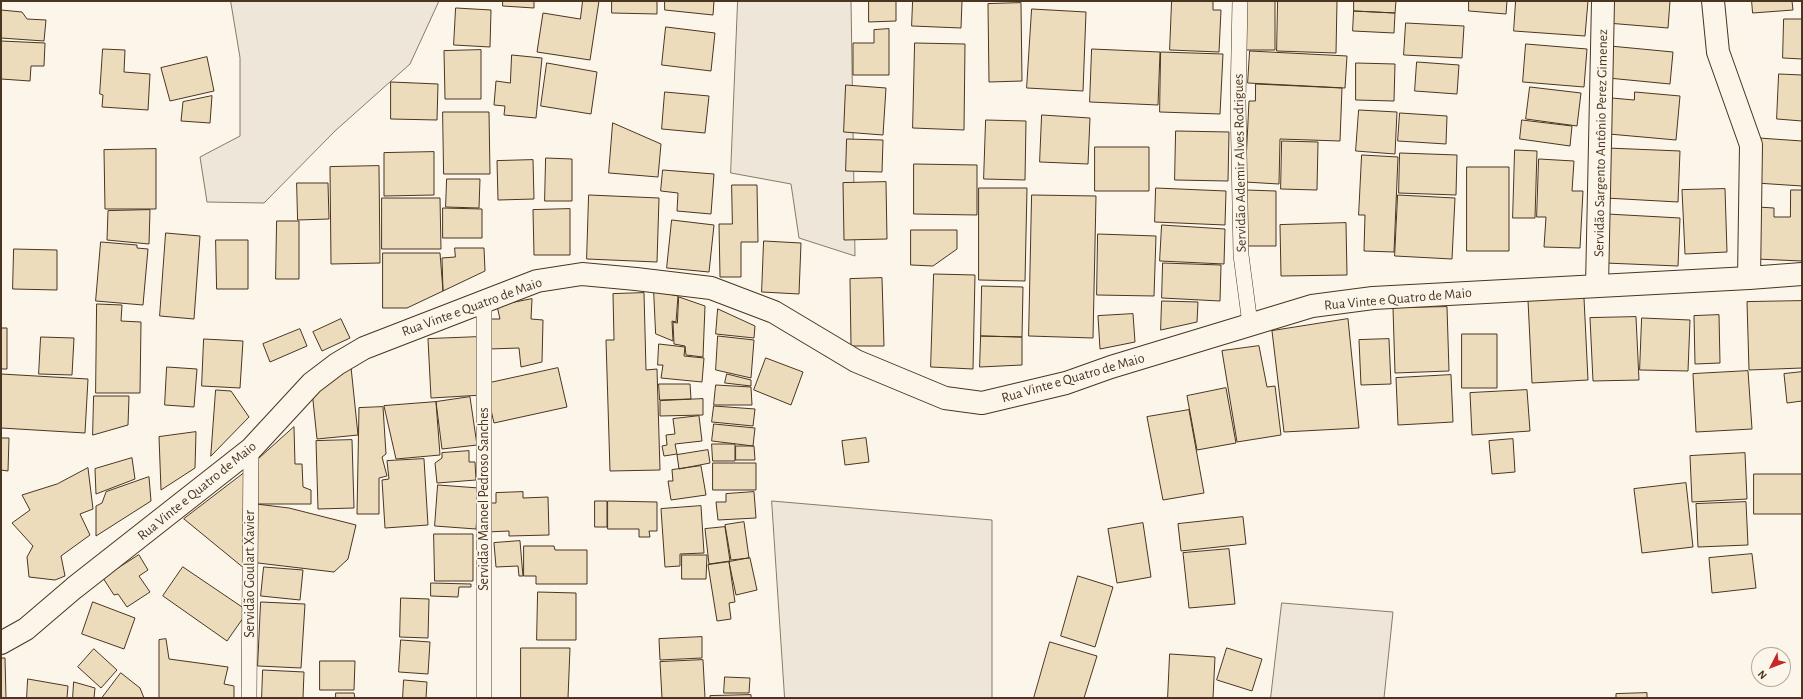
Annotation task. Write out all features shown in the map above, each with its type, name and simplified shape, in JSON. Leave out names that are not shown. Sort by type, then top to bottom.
[{"type":"street","name":"Servidão Sargento Antônio Perez Gimenez","points":[[1597,286],[1603,1]]},
{"type":"street","points":[[1713,1],[1718,52],[1751,145],[1750,278]]},
{"type":"street","name":"Rua Vinte e Quatro de Maio","points":[[1,643],[26,629],[74,588],[251,449],[312,383],[336,364],[364,348],[537,281],[582,274],[710,288],[774,312],[856,361],[885,374],[945,398],[982,403],[1066,383],[1111,367],[1312,306],[1373,298],[1802,274]]},
{"type":"lane","name":"Servidão Ademir Alves Rodrigues","points":[[1240,1],[1238,100],[1241,255],[1250,324]]},
{"type":"lane","name":"Servidão Manoel Pedroso Sanches","points":[[484,301],[484,698]]},
{"type":"lane","name":"Servidão Goulart Xavier","points":[[250,698],[251,449]]},
{"type":"shaded area","points":[[231,1],[439,1],[410,64],[335,131],[264,203],[207,202],[200,157],[240,136],[240,58]]},
{"type":"shaded area","points":[[738,1],[851,1],[855,256],[799,238],[791,184],[731,173]]},
{"type":"shaded area","points":[[772,501],[992,520],[992,698],[785,698]]},
{"type":"shaded area","points":[[1282,603],[1393,612],[1384,698],[1271,698]]},
{"type":"building","points":[[503,1],[534,1],[534,8],[503,6]]},
{"type":"building","points":[[583,1],[599,1],[590,60],[537,52],[543,13],[580,19]]},
{"type":"building","points":[[612,1],[657,1],[657,14],[612,13]]},
{"type":"building","points":[[665,1],[714,1],[713,15],[665,10]]},
{"type":"building","points":[[869,1],[896,1],[896,21],[869,22]]},
{"type":"building","points":[[913,1],[962,1],[961,28],[912,26]]},
{"type":"building","points":[[1172,1],[1213,1],[1213,10],[1221,10],[1219,52],[1170,50]]},
{"type":"building","points":[[1245,1],[1275,1],[1275,50],[1244,50]]},
{"type":"building","points":[[1278,1],[1337,1],[1336,53],[1277,51]]},
{"type":"building","points":[[1354,1],[1396,1],[1395,13],[1354,11]]},
{"type":"building","points":[[1469,1],[1507,1],[1506,14],[1469,11]]},
{"type":"building","points":[[1516,1],[1588,1],[1585,36],[1514,31]]},
{"type":"building","points":[[1609,1],[1670,1],[1668,28],[1607,23]]},
{"type":"building","points":[[1752,1],[1792,1],[1793,10],[1753,13]]},
{"type":"building","points":[[1021,3],[1022,81],[989,82],[988,4]]},
{"type":"building","points":[[456,8],[491,10],[490,47],[454,45]]},
{"type":"building","points":[[1032,9],[1086,12],[1083,91],[1027,88]]},
{"type":"building","points":[[1,10],[22,12],[27,19],[46,20],[44,41],[1,38]]},
{"type":"building","points":[[1354,11],[1395,13],[1394,33],[1353,31]]},
{"type":"building","points":[[1784,19],[1802,19],[1802,59],[1783,58]]},
{"type":"building","points":[[1406,23],[1464,26],[1462,58],[1404,55]]},
{"type":"building","points":[[666,27],[715,33],[711,71],[662,65]]},
{"type":"building","points":[[889,29],[889,75],[853,75],[853,43],[874,43],[874,30]]},
{"type":"building","points":[[1,41],[45,43],[44,66],[31,66],[30,81],[1,79]]},
{"type":"building","points":[[915,43],[965,44],[964,130],[913,128]]},
{"type":"building","points":[[1526,44],[1587,49],[1584,87],[1523,82]]},
{"type":"building","points":[[1610,46],[1673,52],[1670,84],[1608,78]]},
{"type":"building","points":[[103,49],[125,50],[124,72],[150,74],[148,110],[102,107],[103,95],[100,94]]},
{"type":"building","points":[[1092,49],[1160,52],[1158,105],[1090,102]]},
{"type":"building","points":[[481,50],[481,99],[445,99],[444,51]]},
{"type":"building","points":[[1250,51],[1347,56],[1345,88],[1248,83]]},
{"type":"building","points":[[1161,52],[1223,54],[1220,114],[1160,112]]},
{"type":"building","points":[[512,55],[542,58],[536,118],[504,115],[505,106],[494,105],[496,81],[510,83]]},
{"type":"building","points":[[207,57],[214,91],[170,101],[161,68]]},
{"type":"building","points":[[1417,62],[1459,65],[1457,94],[1415,91]]},
{"type":"building","points":[[547,63],[597,72],[591,114],[541,106]]},
{"type":"building","points":[[1356,63],[1395,64],[1394,101],[1356,100]]},
{"type":"building","points":[[1779,74],[1802,75],[1802,121],[1777,119]]},
{"type":"building","points":[[391,82],[438,84],[437,120],[391,119]]},
{"type":"building","points":[[1256,84],[1342,88],[1340,141],[1280,139],[1279,184],[1245,182],[1249,101],[1255,101]]},
{"type":"building","points":[[846,85],[886,88],[883,135],[844,132]]},
{"type":"building","points":[[1530,87],[1581,93],[1577,126],[1526,119]]},
{"type":"building","points":[[665,92],[709,96],[705,133],[662,129]]},
{"type":"building","points":[[1635,92],[1680,96],[1676,140],[1609,134],[1612,98],[1634,100]]},
{"type":"building","points":[[212,96],[210,123],[181,121],[183,102]]},
{"type":"building","points":[[1359,110],[1397,112],[1395,154],[1356,151]]},
{"type":"building","points":[[443,112],[489,112],[490,174],[444,174]]},
{"type":"building","points":[[1400,113],[1447,116],[1446,144],[1398,141]]},
{"type":"building","points":[[1042,115],[1090,118],[1088,164],[1040,162]]},
{"type":"building","points":[[986,120],[1026,121],[1025,180],[984,179]]},
{"type":"building","points":[[1522,120],[1572,126],[1570,146],[1520,139]]},
{"type":"building","points":[[613,123],[661,144],[658,177],[609,173]]},
{"type":"building","points":[[1176,131],[1229,132],[1228,181],[1175,180]]},
{"type":"building","points":[[1759,138],[1802,141],[1802,186],[1756,183]]},
{"type":"building","points":[[847,139],[883,140],[882,172],[846,171]]},
{"type":"building","points":[[1282,141],[1318,142],[1317,190],[1281,189]]},
{"type":"building","points":[[1095,147],[1149,147],[1149,191],[1095,191]]},
{"type":"building","points":[[1607,148],[1680,151],[1678,202],[1605,198]]},
{"type":"building","points":[[156,149],[156,209],[105,209],[104,150]]},
{"type":"building","points":[[1515,150],[1537,151],[1535,218],[1513,218]]},
{"type":"building","points":[[434,152],[434,195],[384,196],[384,153]]},
{"type":"building","points":[[1400,153],[1457,155],[1456,195],[1399,193]]},
{"type":"building","points":[[1362,155],[1398,157],[1394,252],[1364,251],[1365,215],[1359,215]]},
{"type":"building","points":[[546,158],[572,159],[572,201],[545,201]]},
{"type":"building","points":[[1539,159],[1574,161],[1572,191],[1583,191],[1580,248],[1544,247],[1546,217],[1537,217]]},
{"type":"building","points":[[533,160],[534,199],[498,200],[497,161]]},
{"type":"building","points":[[914,164],[977,165],[977,215],[914,214]]},
{"type":"building","points":[[379,166],[380,263],[331,264],[330,167]]},
{"type":"building","points":[[1467,167],[1509,167],[1509,251],[1467,251]]},
{"type":"building","points":[[663,170],[714,174],[711,214],[677,211],[678,193],[661,191]]},
{"type":"building","points":[[447,179],[480,179],[479,208],[446,207]]},
{"type":"building","points":[[886,182],[887,239],[844,240],[843,183]]},
{"type":"building","points":[[297,183],[328,183],[329,219],[298,220]]},
{"type":"building","points":[[732,185],[757,185],[758,242],[741,242],[741,277],[720,277],[719,224],[732,224]]},
{"type":"building","points":[[979,188],[1027,188],[1025,281],[979,280]]},
{"type":"building","points":[[1156,188],[1226,191],[1225,225],[1155,222]]},
{"type":"building","points":[[1725,189],[1727,252],[1685,254],[1682,190]]},
{"type":"building","points":[[1246,190],[1276,191],[1276,246],[1245,246]]},
{"type":"building","points":[[1791,190],[1802,190],[1802,261],[1756,259],[1758,207],[1774,208],[1774,217],[1790,217]]},
{"type":"building","points":[[589,195],[659,198],[657,262],[587,259]]},
{"type":"building","points":[[1032,195],[1096,196],[1093,338],[1029,336]]},
{"type":"building","points":[[1398,195],[1455,198],[1452,259],[1395,256]]},
{"type":"building","points":[[382,198],[440,198],[441,249],[382,249]]},
{"type":"building","points":[[443,208],[482,209],[482,238],[443,238]]},
{"type":"building","points":[[570,209],[570,255],[534,255],[533,210]]},
{"type":"building","points":[[150,210],[149,244],[107,240],[108,211]]},
{"type":"building","points":[[1607,214],[1680,218],[1678,266],[1605,263]]},
{"type":"building","points":[[672,220],[714,225],[709,272],[667,268]]},
{"type":"building","points":[[277,221],[299,221],[299,279],[276,279]]},
{"type":"building","points":[[1346,223],[1347,275],[1281,276],[1280,225]]},
{"type":"building","points":[[1162,225],[1225,229],[1224,264],[1160,261]]},
{"type":"building","points":[[911,230],[957,230],[957,249],[933,266],[911,265]]},
{"type":"building","points":[[166,233],[200,236],[194,319],[160,316]]},
{"type":"building","points":[[1098,234],[1156,236],[1154,296],[1097,295]]},
{"type":"building","points":[[216,240],[248,240],[248,289],[217,289]]},
{"type":"building","points":[[764,241],[801,243],[799,294],[762,292]]},
{"type":"building","points":[[101,242],[137,245],[137,248],[148,249],[143,305],[96,301]]},
{"type":"building","points":[[455,248],[484,248],[485,271],[443,291],[442,258],[455,257]]},
{"type":"building","points":[[14,249],[57,250],[57,290],[13,289]]},
{"type":"building","points":[[383,253],[440,253],[443,291],[407,308],[383,308]]},
{"type":"building","points":[[1163,263],[1221,265],[1220,301],[1162,298]]},
{"type":"building","points":[[934,274],[975,275],[973,369],[931,367]]},
{"type":"building","points":[[882,278],[884,346],[851,346],[850,279]]},
{"type":"building","points":[[982,286],[1023,287],[1022,337],[981,336]]},
{"type":"building","points":[[654,291],[678,296],[676,322],[672,321],[673,341],[656,334]]},
{"type":"building","points":[[644,293],[646,370],[657,369],[660,470],[610,471],[606,340],[614,340],[613,294]]},
{"type":"building","points":[[679,297],[705,306],[703,357],[686,355],[685,346],[674,344],[673,322],[677,323]]},
{"type":"building","points":[[1584,298],[1588,380],[1532,383],[1528,300]]},
{"type":"building","points":[[532,299],[531,319],[543,320],[542,362],[521,367],[519,348],[489,349],[489,319],[500,319],[497,306]]},
{"type":"building","points":[[1162,301],[1198,302],[1197,322],[1161,330]]},
{"type":"building","points":[[1802,301],[1802,368],[1749,370],[1747,302]]},
{"type":"building","points":[[97,304],[122,305],[121,321],[141,322],[140,393],[96,393]]},
{"type":"building","points":[[1447,307],[1449,371],[1395,373],[1393,308]]},
{"type":"building","points":[[718,309],[755,326],[754,338],[716,334]]},
{"type":"building","points":[[1133,314],[1135,342],[1100,349],[1098,316]]},
{"type":"building","points":[[1719,315],[1720,363],[1695,364],[1694,316]]},
{"type":"building","points":[[1636,317],[1639,380],[1593,381],[1590,318]]},
{"type":"building","points":[[1642,318],[1690,320],[1688,371],[1640,370]]},
{"type":"building","points":[[341,319],[350,338],[322,351],[313,332]]},
{"type":"building","points":[[1348,319],[1359,428],[1284,432],[1272,331]]},
{"type":"building","points":[[1,328],[7,328],[7,369],[1,369]]},
{"type":"building","points":[[300,329],[307,346],[270,362],[263,344]]},
{"type":"building","points":[[1462,334],[1497,334],[1497,388],[1462,388]]},
{"type":"building","points":[[718,336],[754,340],[751,378],[716,370]]},
{"type":"building","points":[[981,336],[1022,337],[1022,365],[980,367]]},
{"type":"building","points":[[41,337],[74,338],[72,375],[39,374]]},
{"type":"building","points":[[479,337],[483,395],[431,398],[428,339]]},
{"type":"building","points":[[204,339],[243,341],[240,388],[202,386]]},
{"type":"building","points":[[1389,339],[1391,384],[1361,385],[1359,340]]},
{"type":"building","points":[[659,344],[685,347],[684,356],[704,358],[702,382],[661,378],[663,365],[658,365]]},
{"type":"building","points":[[1259,346],[1267,387],[1275,386],[1281,435],[1237,442],[1222,351]]},
{"type":"building","points":[[766,358],[803,372],[791,405],[754,390]]},
{"type":"building","points":[[167,367],[197,369],[194,407],[165,405]]},
{"type":"building","points":[[351,367],[358,435],[317,439],[312,391]]},
{"type":"building","points":[[558,368],[567,407],[494,423],[485,384]]},
{"type":"building","points":[[1748,371],[1752,429],[1696,432],[1693,374]]},
{"type":"building","points":[[1802,372],[1802,401],[1787,403],[1784,374]]},
{"type":"building","points":[[1,374],[88,379],[85,433],[1,428]]},
{"type":"building","points":[[727,374],[751,380],[751,386],[725,383]]},
{"type":"building","points":[[1451,375],[1453,422],[1398,425],[1396,378]]},
{"type":"building","points":[[659,384],[690,384],[691,399],[660,400]]},
{"type":"building","points":[[716,385],[751,387],[752,405],[714,405]]},
{"type":"building","points":[[1226,388],[1236,443],[1197,450],[1187,396]]},
{"type":"building","points":[[216,390],[231,391],[249,417],[211,456]]},
{"type":"building","points":[[1527,390],[1530,431],[1472,435],[1470,393]]},
{"type":"building","points":[[94,396],[129,396],[128,425],[93,435]]},
{"type":"building","points":[[470,397],[477,445],[442,449],[436,402]]},
{"type":"building","points":[[703,399],[703,415],[660,416],[660,401]]},
{"type":"building","points":[[436,402],[440,455],[396,459],[384,406]]},
{"type":"building","points":[[714,406],[755,409],[753,426],[712,422]]},
{"type":"building","points":[[383,407],[386,454],[382,457],[387,476],[379,478],[379,514],[357,514],[359,408]]},
{"type":"building","points":[[1189,410],[1204,493],[1163,500],[1147,417]]},
{"type":"building","points":[[699,416],[702,441],[675,444],[677,454],[664,456],[662,446],[667,445],[666,435],[675,434],[673,419]]},
{"type":"building","points":[[714,424],[755,428],[753,446],[712,441]]},
{"type":"building","points":[[294,427],[295,464],[302,464],[303,487],[311,490],[311,504],[256,504],[254,463]]},
{"type":"building","points":[[196,432],[195,468],[161,490],[159,437]]},
{"type":"building","points":[[1,438],[9,438],[8,471],[1,470]]},
{"type":"building","points":[[866,438],[869,462],[845,465],[842,441]]},
{"type":"building","points":[[1513,439],[1515,472],[1492,474],[1489,441]]},
{"type":"building","points":[[352,440],[354,508],[318,509],[316,441]]},
{"type":"building","points":[[712,444],[735,444],[735,461],[713,461]]},
{"type":"building","points":[[736,446],[754,446],[755,460],[736,460]]},
{"type":"building","points":[[708,450],[710,463],[679,469],[677,455]]},
{"type":"building","points":[[469,451],[469,462],[475,462],[476,480],[437,483],[435,463],[442,458],[442,453]]},
{"type":"building","points":[[1745,453],[1747,499],[1692,502],[1690,456]]},
{"type":"building","points":[[132,458],[135,479],[96,494],[95,469]]},
{"type":"building","points":[[424,459],[428,525],[385,528],[382,480],[389,479],[387,461]]},
{"type":"building","points":[[713,463],[756,463],[756,490],[713,490]]},
{"type":"building","points":[[701,466],[706,495],[671,500],[668,481],[673,481],[672,470]]},
{"type":"building","points":[[88,468],[93,509],[80,514],[90,535],[61,556],[65,576],[55,580],[29,577],[27,557],[33,546],[12,523],[30,510],[22,495],[57,484]]},
{"type":"building","points":[[244,473],[245,569],[184,519]]},
{"type":"building","points":[[1754,474],[1802,474],[1802,514],[1754,514]]},
{"type":"building","points":[[149,477],[151,501],[96,536],[96,506],[102,503],[106,492]]},
{"type":"building","points":[[1686,483],[1693,547],[1642,553],[1634,489]]},
{"type":"building","points":[[438,485],[479,488],[476,529],[435,526]]},
{"type":"building","points":[[523,492],[523,498],[548,497],[549,535],[509,536],[509,531],[487,532],[487,503],[496,503],[496,493]]},
{"type":"building","points":[[754,492],[756,518],[718,520],[716,502],[726,502],[726,494]]},
{"type":"building","points":[[595,501],[607,501],[607,527],[595,527]]},
{"type":"building","points":[[608,501],[657,502],[657,531],[649,531],[650,537],[639,537],[639,529],[608,529]]},
{"type":"building","points":[[1746,502],[1748,545],[1698,547],[1696,504]]},
{"type":"building","points":[[256,504],[289,508],[356,525],[348,559],[334,572],[258,563]]},
{"type":"building","points":[[701,506],[704,553],[680,554],[680,566],[665,567],[661,509]]},
{"type":"building","points":[[1243,517],[1246,544],[1181,551],[1178,524]]},
{"type":"building","points":[[744,522],[749,558],[731,560],[725,525]]},
{"type":"building","points":[[1143,523],[1151,577],[1117,583],[1108,529]]},
{"type":"building","points":[[725,527],[730,561],[709,564],[705,529]]},
{"type":"building","points":[[434,534],[473,534],[473,581],[435,581]]},
{"type":"building","points":[[520,541],[523,576],[519,576],[518,566],[496,567],[494,543]]},
{"type":"building","points":[[524,546],[554,546],[555,550],[587,550],[587,584],[536,584],[536,576],[524,576]]},
{"type":"building","points":[[1229,549],[1235,604],[1189,608],[1183,553]]},
{"type":"building","points":[[1752,554],[1756,588],[1712,593],[1709,558]]},
{"type":"building","points":[[139,555],[148,570],[139,576],[150,592],[127,607],[118,594],[114,595],[103,578]]},
{"type":"building","points":[[682,555],[707,555],[706,579],[682,579]]},
{"type":"building","points":[[750,558],[757,590],[736,595],[729,562]]},
{"type":"building","points":[[729,562],[735,602],[729,603],[731,619],[717,621],[708,565]]},
{"type":"building","points":[[183,567],[248,611],[227,641],[163,596]]},
{"type":"building","points":[[264,567],[303,570],[300,600],[261,596]]},
{"type":"building","points":[[1078,576],[1113,587],[1095,647],[1061,636]]},
{"type":"building","points":[[431,583],[471,584],[471,587],[459,587],[458,597],[431,596]]},
{"type":"building","points":[[538,592],[576,593],[576,640],[537,640]]},
{"type":"building","points":[[401,598],[429,599],[428,638],[400,637]]},
{"type":"building","points":[[93,602],[135,618],[124,649],[82,634]]},
{"type":"building","points":[[261,602],[305,604],[301,668],[258,666]]},
{"type":"building","points":[[702,637],[702,658],[660,660],[659,639]]},
{"type":"building","points":[[166,639],[169,659],[228,667],[224,684],[234,686],[234,698],[159,698],[159,640]]},
{"type":"building","points":[[401,640],[430,642],[428,674],[399,672]]},
{"type":"building","points":[[1050,642],[1097,656],[1084,698],[1034,698]]},
{"type":"building","points":[[521,648],[570,648],[568,698],[521,698]]},
{"type":"building","points":[[1227,648],[1262,659],[1252,691],[1217,680]]},
{"type":"building","points":[[94,649],[117,670],[101,688],[78,667]]},
{"type":"building","points":[[1170,654],[1215,657],[1213,698],[1168,698]]},
{"type":"building","points":[[1,658],[5,658],[6,698],[1,698]]},
{"type":"building","points":[[703,660],[705,698],[662,698],[660,662]]},
{"type":"building","points":[[320,661],[355,661],[354,690],[320,690]]},
{"type":"building","points":[[263,670],[304,672],[303,698],[262,698]]},
{"type":"building","points":[[121,673],[140,688],[144,698],[102,698]]},
{"type":"building","points":[[725,677],[750,678],[749,693],[724,693]]},
{"type":"building","points":[[28,679],[68,686],[67,698],[27,698]]},
{"type":"building","points":[[404,680],[427,682],[426,698],[403,698]]},
{"type":"building","points":[[74,682],[95,688],[94,698],[73,698]]},
{"type":"building","points":[[336,693],[354,693],[355,698],[336,698]]},
{"type":"building","points":[[1647,693],[1647,698],[1616,698],[1616,694]]},
{"type":"building","points":[[751,695],[751,698],[710,698],[710,696]]}]
